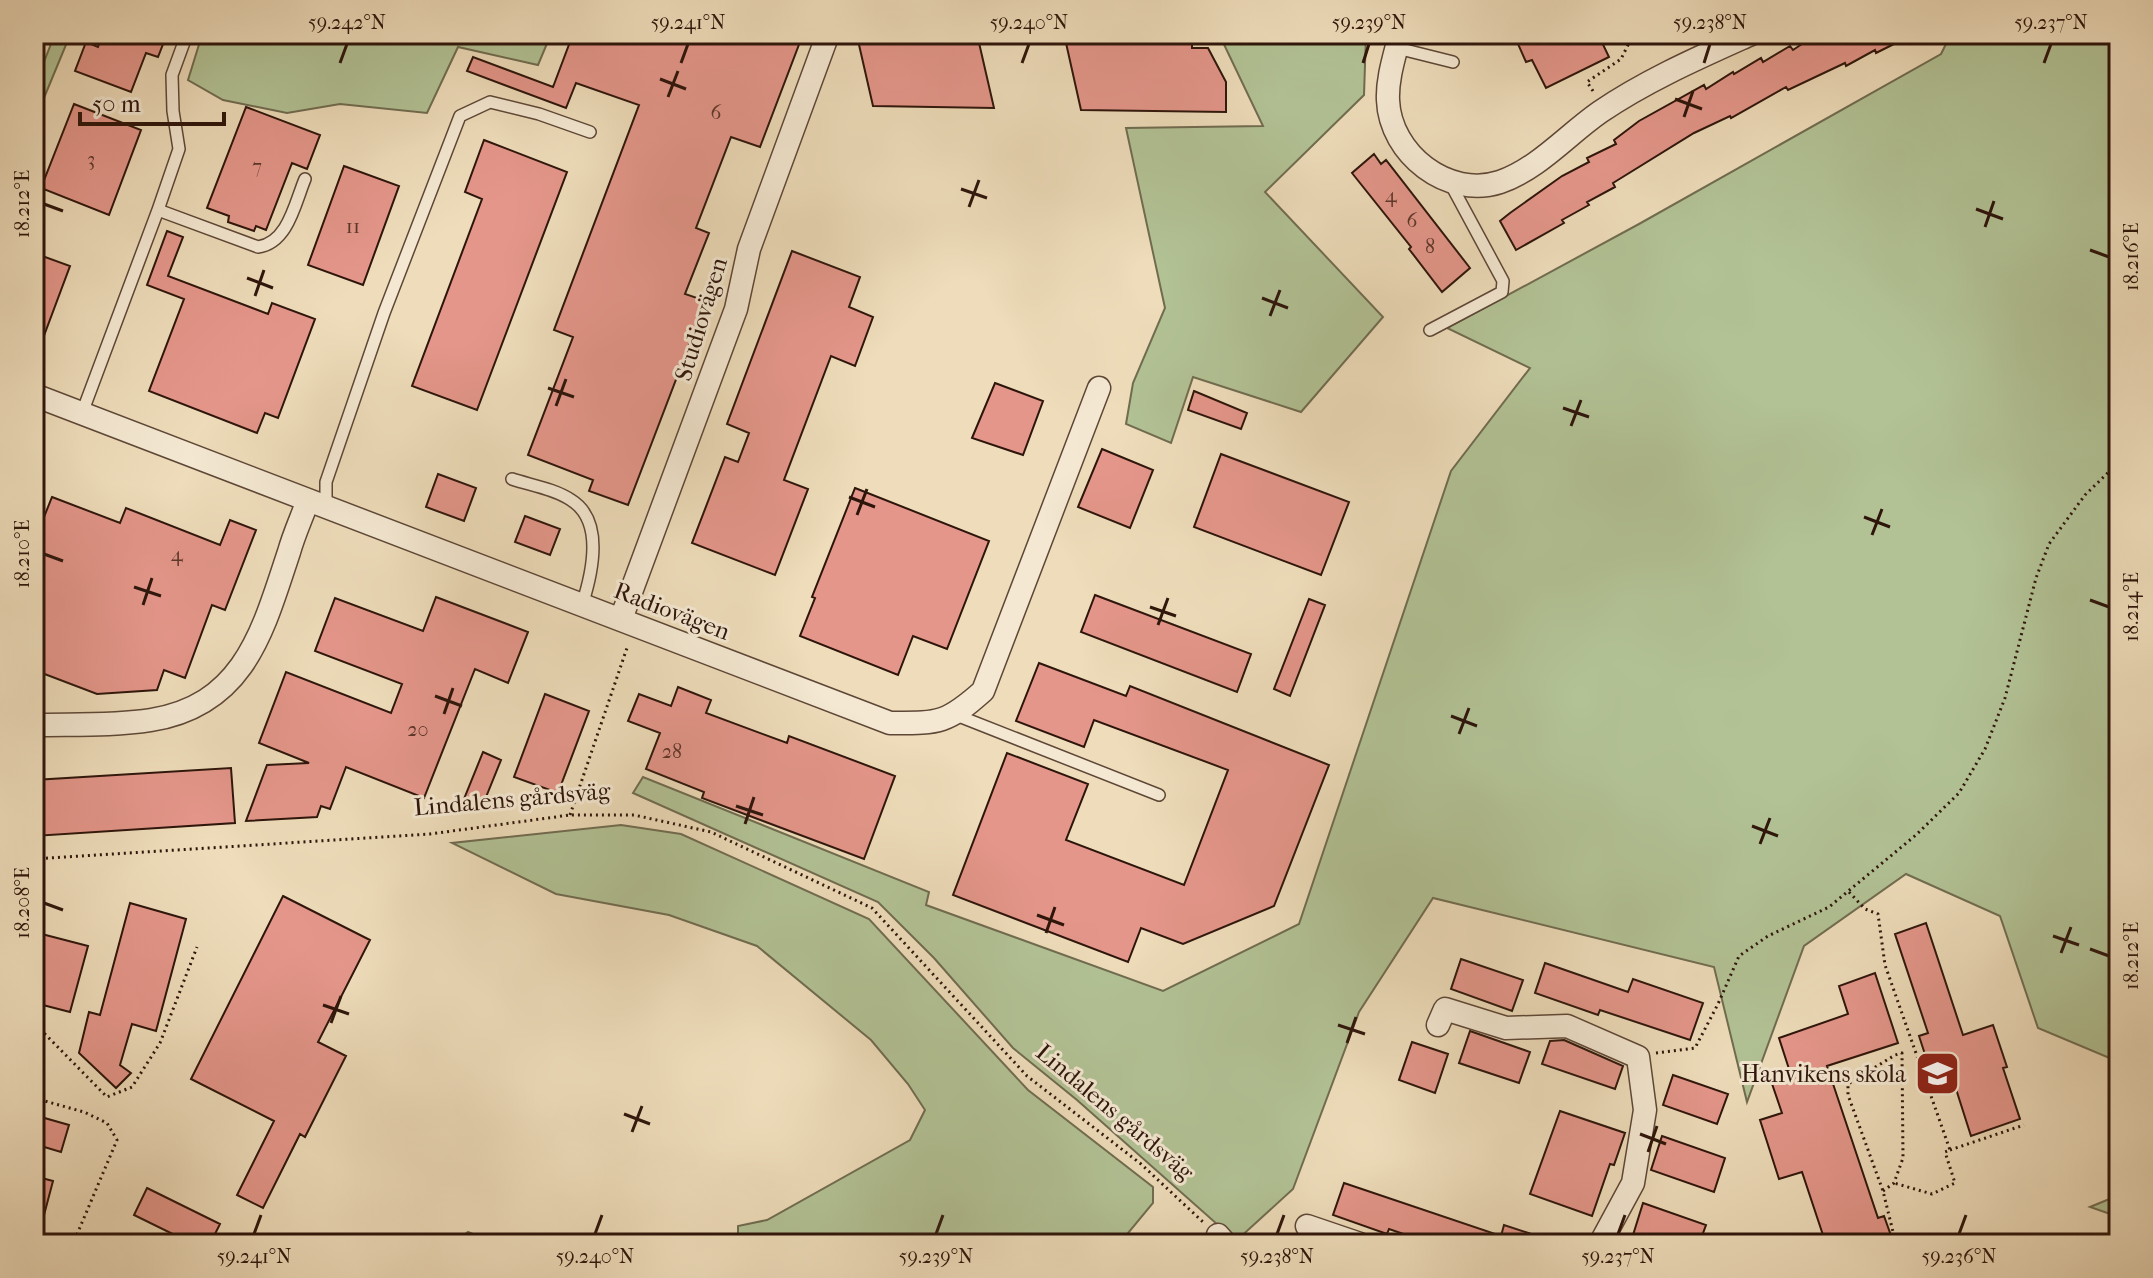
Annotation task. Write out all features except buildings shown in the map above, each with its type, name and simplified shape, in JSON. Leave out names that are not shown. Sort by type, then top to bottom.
[{"type":"street","name":"Studiovägen","points":[[621,619],[736,309],[749,249],[828,34]]},
{"type":"street","points":[[1398,41],[1388,102],[1398,137],[1416,161],[1449,180],[1477,186],[1496,183],[1521,173],[1629,94],[1751,34]]},
{"type":"street","points":[[956,715],[983,691],[1099,388]]},
{"type":"street","name":"Radiovägen","points":[[34,395],[890,723],[929,723],[956,715]]},
{"type":"street","points":[[34,725],[148,721],[174,715],[201,703],[226,685],[242,668],[256,645],[317,503]]},
{"type":"street","points":[[1442,1017],[1506,1028],[1567,1026],[1638,1057],[1645,1110],[1633,1183],[1600,1244]]},
{"type":"street","points":[[1307,1226],[1360,1244]]},
{"type":"lane","points":[[82,413],[179,149],[172,75],[187,34]]},
{"type":"lane","points":[[1398,41],[1453,62]]},
{"type":"lane","points":[[317,503],[384,313],[460,116],[490,102],[539,114],[590,132]]},
{"type":"lane","points":[[158,210],[258,247],[270,245],[282,234],[305,179]]},
{"type":"lane","points":[[1430,330],[1502,292],[1503,281],[1481,245],[1449,180]]},
{"type":"lane","points":[[512,479],[572,500],[587,519],[595,554],[582,605]]},
{"type":"lane","points":[[956,715],[1159,795]]},
{"type":"path","points":[[34,69],[48,34]]},
{"type":"path","points":[[1595,94],[1587,82],[1621,59],[1631,39],[1629,34]]},
{"type":"path","points":[[2108,34],[2119,48]]},
{"type":"path","points":[[1638,1057],[1665,1050],[1695,1048],[1739,956],[1768,936],[1829,907],[1916,835],[1959,793],[1985,749],[2005,698],[2036,578],[2049,544],[2085,495],[2119,462]]},
{"type":"path","points":[[570,815],[629,648],[621,619]]},
{"type":"path","name":"Lindalens gårdsväg","points":[[34,859],[430,834],[570,815],[634,815],[711,832],[872,908],[1027,1076],[1141,1164],[1222,1240]]},
{"type":"path","points":[[1849,891],[1865,909],[1878,914],[1885,965],[1950,1150]]},
{"type":"path","points":[[34,1034],[42,1031],[107,1097],[132,1087],[160,1043],[197,947]]},
{"type":"path","points":[[1896,1244],[1883,1191],[1848,1095],[1848,1084],[1895,1055],[1914,1048]]},
{"type":"path","points":[[1883,1191],[1894,1183],[1903,1158],[1902,1053]]},
{"type":"path","points":[[34,1098],[84,1112],[107,1123],[117,1140],[75,1239]]},
{"type":"path","points":[[1894,1183],[1932,1194],[1955,1183],[1945,1152],[2024,1125]]},
{"type":"path","points":[[34,1236],[67,1236],[86,1244]]},
{"type":"green space","points":[[55,34],[98,34],[94,44],[70,35],[34,122],[34,87]]},
{"type":"green space","points":[[206,34],[551,34],[538,65],[458,47],[427,113],[340,104],[287,113],[223,100],[188,80],[201,38]]},
{"type":"green space","points":[[1219,34],[1366,34],[1364,95],[1265,192],[1383,317],[1301,412],[1193,377],[1171,443],[1126,424],[1133,383],[1165,308],[1126,128],[1263,126]]},
{"type":"green space","points":[[1951,34],[2119,34],[2119,1089],[2112,1059],[2038,1028],[2000,916],[1906,874],[1804,946],[1747,1102],[1714,967],[1433,898],[1359,1012],[1293,1189],[1236,1241],[1077,1100],[1013,1048],[934,958],[878,902],[633,793],[643,777],[929,892],[926,905],[1163,991],[1299,924],[1451,471],[1530,368],[1447,328],[1941,54]]},
{"type":"green space","points":[[621,825],[681,834],[869,919],[1028,1090],[1153,1187],[1153,1203],[1119,1244],[738,1244],[738,1226],[767,1220],[910,1140],[925,1110],[908,1084],[871,1040],[757,946],[669,915],[556,894],[452,843]]},
{"type":"green space","points":[[2119,1195],[2119,1217],[2090,1207]]},
{"type":"green space","points":[[468,1232],[498,1244],[453,1244]]},
{"type":"place","name":"Hanvikens skola","points":[[1937,1074]]}]
